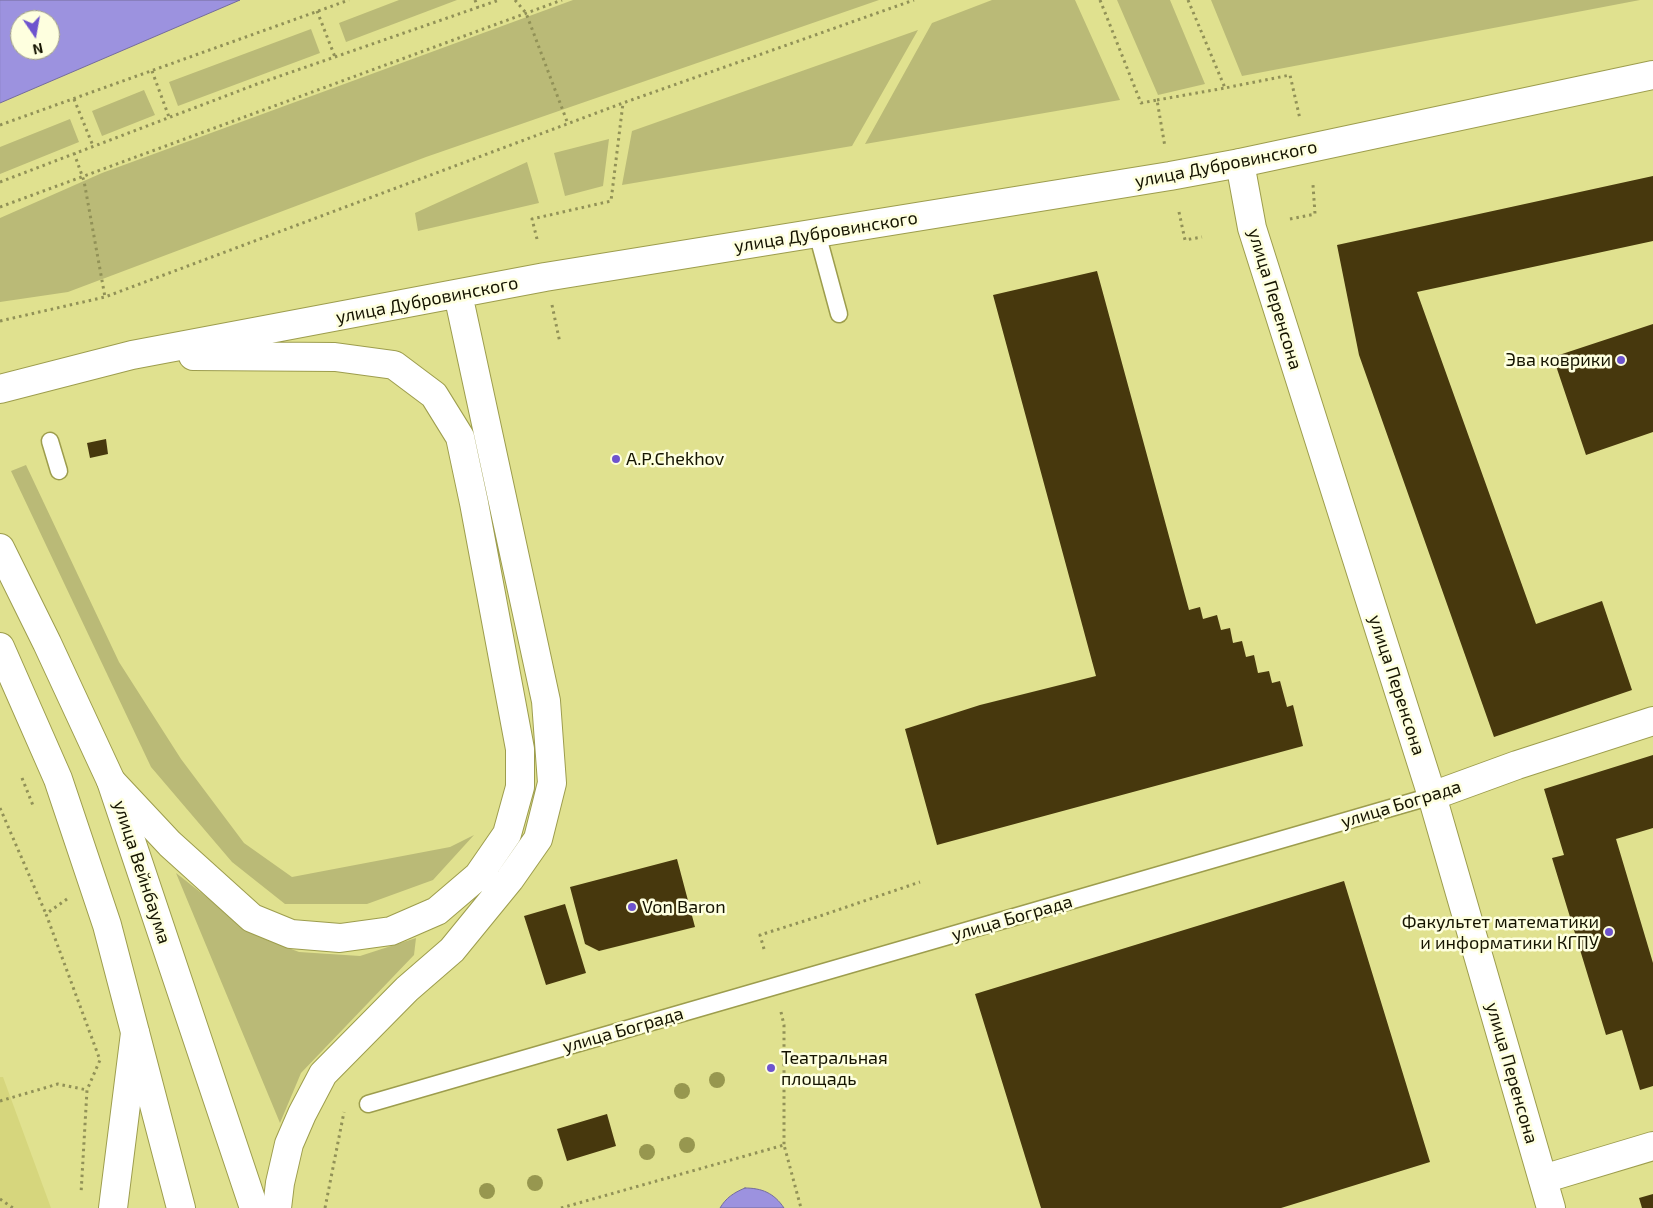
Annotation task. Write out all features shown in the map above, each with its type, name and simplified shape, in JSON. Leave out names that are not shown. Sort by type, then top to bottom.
[{"type":"main road","name":"улица Дубровинского","points":[[0,389],[132,355],[545,277],[1170,176],[1653,76]]},
{"type":"main road","name":"улица Перенсона","points":[[1240,163],[1252,228],[1432,796],[1551,1208]]},
{"type":"main road","points":[[277,1208],[280,1183],[289,1144],[323,1074],[407,989],[452,950],[510,879],[538,839],[552,783],[546,701],[458,294]]},
{"type":"main road","points":[[111,781],[170,844],[252,918],[292,934],[340,938],[391,931],[437,912],[478,876],[507,834],[520,787],[520,749],[460,437],[434,395],[394,365],[384,363],[335,357],[132,355]]},
{"type":"main road","name":"улица Вейнбаума","points":[[0,548],[47,643],[111,781],[254,1208]]},
{"type":"main road","points":[[0,647],[58,779],[107,925],[181,1208]]},
{"type":"main road","name":"улица Бограда","points":[[1432,796],[1517,765],[1653,721]]},
{"type":"main road","points":[[113,1208],[135,1033]]},
{"type":"main road","points":[[1543,1179],[1653,1146]]},
{"type":"lane","points":[[817,233],[840,314]]},
{"type":"lane","points":[[50,441],[59,471]]},
{"type":"lane","name":"улица Бограда","points":[[368,1104],[1432,796]]},
{"type":"path","points":[[0,125],[349,0]]},
{"type":"path","points":[[475,0],[478,8]]},
{"type":"path","points":[[0,182],[169,117],[499,0]]},
{"type":"path","points":[[515,0],[526,14],[568,124]]},
{"type":"path","points":[[0,207],[562,0]]},
{"type":"path","points":[[0,321],[105,297],[623,103],[914,0]]},
{"type":"path","points":[[1100,0],[1141,103],[1290,75],[1300,119]]},
{"type":"path","points":[[1188,0],[1225,88]]},
{"type":"path","points":[[317,12],[334,57]]},
{"type":"path","points":[[152,71],[169,117]]},
{"type":"path","points":[[74,99],[93,146]]},
{"type":"path","points":[[1157,100],[1165,149]]},
{"type":"path","points":[[537,239],[532,219],[611,201],[623,103]]},
{"type":"path","points":[[74,153],[82,176],[105,297]]},
{"type":"path","points":[[1290,219],[1315,214],[1313,185]]},
{"type":"path","points":[[1179,212],[1186,240],[1202,237]]},
{"type":"path","points":[[552,304],[560,343]]},
{"type":"path","points":[[20,773],[34,809]]},
{"type":"path","points":[[0,808],[46,914],[100,1060],[87,1090],[81,1194]]},
{"type":"path","points":[[764,949],[760,935],[920,882]]},
{"type":"path","points":[[46,914],[68,899],[65,890]]},
{"type":"path","points":[[781,1012],[784,1026],[784,1145],[801,1208]]},
{"type":"path","points":[[0,1101],[58,1084],[87,1090]]},
{"type":"path","points":[[325,1208],[324,1205],[344,1109]]},
{"type":"path","points":[[561,1208],[784,1145]]},
{"type":"path","points":[[0,1199],[13,1208]]},
{"type":"shaded area","points":[[0,0],[240,0],[0,103]]},
{"type":"shaded area","points":[[399,0],[457,0],[346,42],[339,23]]},
{"type":"shaded area","points":[[573,0],[879,0],[426,157],[68,292],[0,302],[0,218],[102,173]]},
{"type":"shaded area","points":[[992,0],[1075,0],[1120,100],[865,144],[932,23]]},
{"type":"shaded area","points":[[1117,0],[1170,0],[1205,84],[1158,95]]},
{"type":"shaded area","points":[[1211,0],[1640,0],[1242,76]]},
{"type":"shaded area","points":[[311,29],[320,53],[178,106],[169,82]]},
{"type":"shaded area","points":[[918,30],[852,146],[622,185],[632,131]]},
{"type":"shaded area","points":[[144,90],[155,115],[102,136],[92,111]]},
{"type":"shaded area","points":[[70,119],[79,142],[0,174],[0,147]]},
{"type":"shaded area","points":[[609,139],[603,186],[565,196],[554,153]]},
{"type":"shaded area","points":[[527,162],[539,203],[418,231],[415,213]]},
{"type":"shaded area","points":[[26,465],[119,662],[181,759],[244,843],[292,877],[450,847],[474,835],[433,880],[367,904],[285,904],[232,862],[151,767],[11,471]]},
{"type":"shaded area","points":[[176,873],[227,913],[265,939],[299,952],[360,956],[416,938],[414,955],[301,1073],[280,1123]]},
{"type":"shaded area","points":[[0,1077],[3,1077],[51,1208],[0,1208]]},
{"type":"shaded area","points":[[745,1188],[767,1192],[784,1208],[720,1208],[730,1196]]},
{"type":"building","points":[[1653,176],[1653,241],[1417,292],[1536,624],[1602,601],[1632,690],[1494,737],[1359,355],[1337,245]]},
{"type":"building","points":[[1097,271],[1189,610],[1200,607],[1203,619],[1217,615],[1221,630],[1230,628],[1233,643],[1242,641],[1246,657],[1254,655],[1258,673],[1269,671],[1272,683],[1280,681],[1287,707],[1293,705],[1303,746],[937,845],[905,729],[980,705],[1096,676],[993,295]]},
{"type":"building","points":[[1653,324],[1653,432],[1586,455],[1553,357]]},
{"type":"building","points":[[106,439],[108,454],[90,458],[87,443]]},
{"type":"building","name":"Факультет математики и информатики КГПУ","points":[[1653,755],[1653,828],[1616,839],[1653,963],[1653,1086],[1640,1090],[1622,1030],[1606,1035],[1552,858],[1564,855],[1544,789]]},
{"type":"building","name":"Von Baron","points":[[677,859],[695,927],[599,951],[585,944],[570,887]]},
{"type":"building","points":[[1344,881],[1430,1162],[1281,1208],[1041,1208],[975,994]]},
{"type":"building","points":[[565,904],[586,973],[546,985],[524,916]]},
{"type":"building","points":[[607,1114],[616,1146],[567,1161],[557,1129]]},
{"type":"building","points":[[1653,1194],[1653,1208],[1642,1208],[1639,1198]]},
{"type":"place","name":"Эва коврики","points":[[1621,360]]},
{"type":"place","name":"A.P.Chekhov","points":[[616,459]]},
{"type":"place","name":"Von Baron","points":[[632,907]]},
{"type":"place","name":"Факультет математики и информатики КГПУ","points":[[1609,932]]},
{"type":"place","name":"Театральная площадь","points":[[771,1068]]}]
